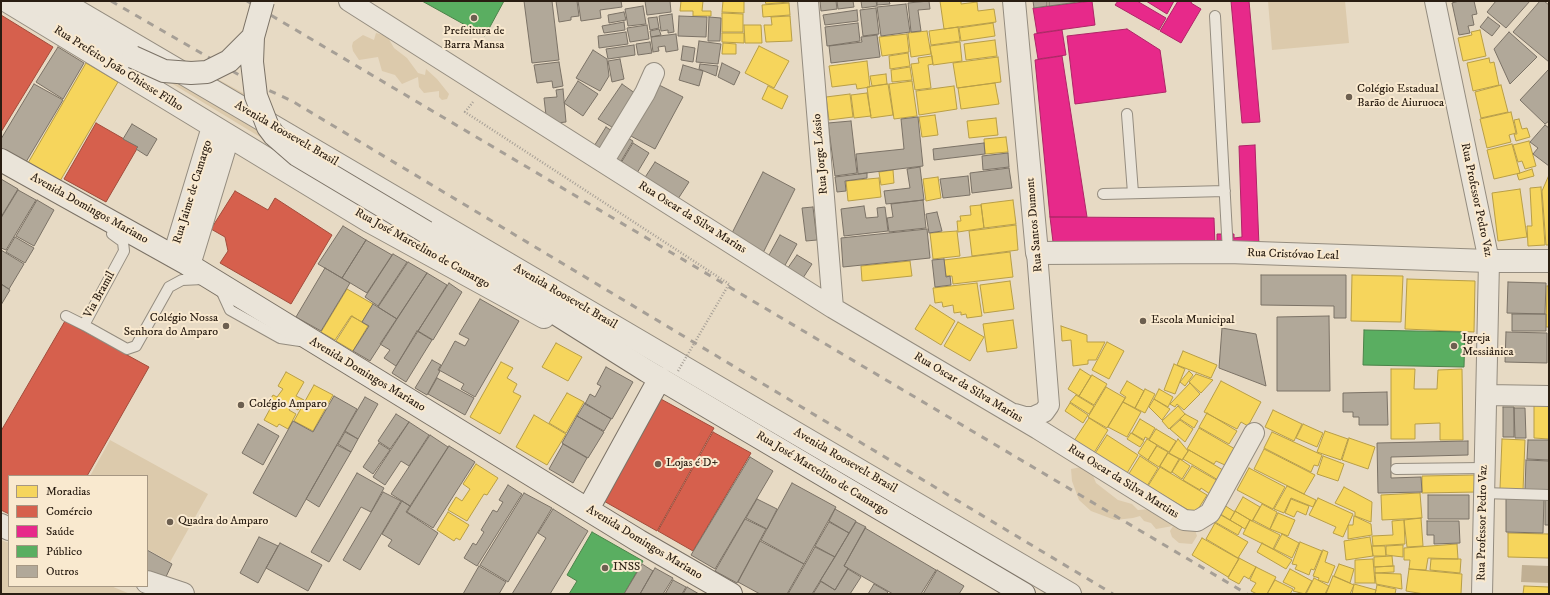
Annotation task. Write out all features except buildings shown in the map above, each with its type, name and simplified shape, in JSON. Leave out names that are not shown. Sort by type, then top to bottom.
[{"type":"street","name":"Rua Prefeito João Chiesse Filho","points":[[7,1],[220,132]]},
{"type":"street","points":[[34,1],[133,57],[164,70],[191,73],[207,72],[229,61],[253,37]]},
{"type":"street","name":"Avenida Roosevelt Brasil","points":[[60,1],[1070,594]]},
{"type":"street","name":"Rua José Marcelino de Camargo","points":[[263,1],[253,37],[252,62],[256,96],[264,119],[274,135],[297,155],[426,232],[620,354]]},
{"type":"street","name":"Rua Oscar da Silva Marins","points":[[349,1],[834,308],[1038,429]]},
{"type":"street","name":"Rua Jorge Lóssio","points":[[808,1],[834,308]]},
{"type":"street","name":"Rua Santos Dumont","points":[[1014,1],[1049,400],[1065,446]]},
{"type":"street","name":"Rua Professor Pedro Vaz","points":[[1435,1],[1489,261],[1482,594]]},
{"type":"street","points":[[603,162],[645,93],[654,73]]},
{"type":"street","name":"Rua Jaime de Camargo","points":[[181,261],[220,132]]},
{"type":"street","name":"Rua José Marcelino de Camargo","points":[[220,132],[383,228],[588,341],[662,374],[1024,594]]},
{"type":"street","name":"Avenida Domingos Mariano","points":[[1,160],[181,261],[639,541],[731,594]]},
{"type":"street","name":"Rua Cristóvao Leal","points":[[1037,253],[1228,252],[1489,261],[1549,261]]},
{"type":"street","points":[[582,505],[662,374]]},
{"type":"street","points":[[1487,395],[1549,396]]},
{"type":"street","points":[[1011,413],[1025,417],[1041,414],[1048,408],[1049,400]]},
{"type":"street","name":"Rua Oscar da Silva Martins","points":[[1038,429],[1184,520],[1197,521],[1210,513],[1254,433]]},
{"type":"street","points":[[148,582],[183,594]]},
{"type":"lane","points":[[1215,16],[1228,252]]},
{"type":"lane","points":[[1128,114],[1133,193]]},
{"type":"lane","points":[[1103,194],[1225,191]]},
{"type":"lane","points":[[67,196],[82,217]]},
{"type":"lane","name":"Via Bramil","points":[[101,228],[123,242],[124,252],[84,325],[128,349],[133,349],[136,346],[171,285],[186,279],[215,282]]},
{"type":"lane","points":[[66,316],[84,325]]},
{"type":"lane","points":[[1396,469],[1484,468]]},
{"type":"lane","points":[[1483,493],[1549,495]]},
{"type":"path","points":[[472,116],[729,284],[662,374]]},
{"type":"shaded area","points":[[1268,1],[1345,1],[1349,43],[1272,50]]},
{"type":"shaded area","points":[[376,33],[387,36],[394,48],[407,58],[418,73],[425,75],[426,69],[437,79],[449,94],[447,99],[442,100],[439,97],[439,91],[424,93],[419,87],[418,77],[402,84],[395,75],[382,71],[378,57],[359,60],[353,51],[353,42],[363,35],[374,40]]},
{"type":"shaded area","points":[[158,75],[212,76],[245,94],[270,143]]},
{"type":"shaded area","name":"Quadra do Amparo","points":[[110,440],[208,494],[170,562],[148,550],[148,475],[91,475]]},
{"type":"shaded area","points":[[1081,467],[1092,473],[1096,483],[1118,500],[1132,504],[1138,510],[1150,509],[1195,530],[1197,536],[1192,544],[1179,543],[1172,537],[1170,531],[1173,526],[1156,529],[1151,523],[1144,521],[1140,516],[1115,520],[1091,511],[1079,500],[1072,481],[1071,469]]},
{"type":"shaded area","points":[[1,540],[8,543],[8,587],[113,587],[130,594],[1,594]]},
{"type":"shaded area","points":[[1522,565],[1549,566],[1549,583],[1521,582]]},
{"type":"railway","points":[[111,1],[253,83],[292,101],[1113,594]]},
{"type":"railway","points":[[247,1],[1247,594]]},
{"type":"place","name":"Prefeitura de Barra Mansa","points":[[474,18]]},
{"type":"place","name":"Colégio Estadual Barão de Aiuruoca","points":[[1349,97]]},
{"type":"place","name":"Escola Municipal","points":[[1143,321]]},
{"type":"place","name":"Colégio Nossa Senhora do Amparo","points":[[226,326]]},
{"type":"place","name":"Igreja Messiânica","points":[[1454,346]]},
{"type":"place","name":"Colégio Amparo","points":[[241,405]]},
{"type":"place","name":"Lojas é D+","points":[[658,464]]},
{"type":"place","name":"Quadra do Amparo","points":[[170,522]]},
{"type":"place","name":"INSS","points":[[605,568]]}]
